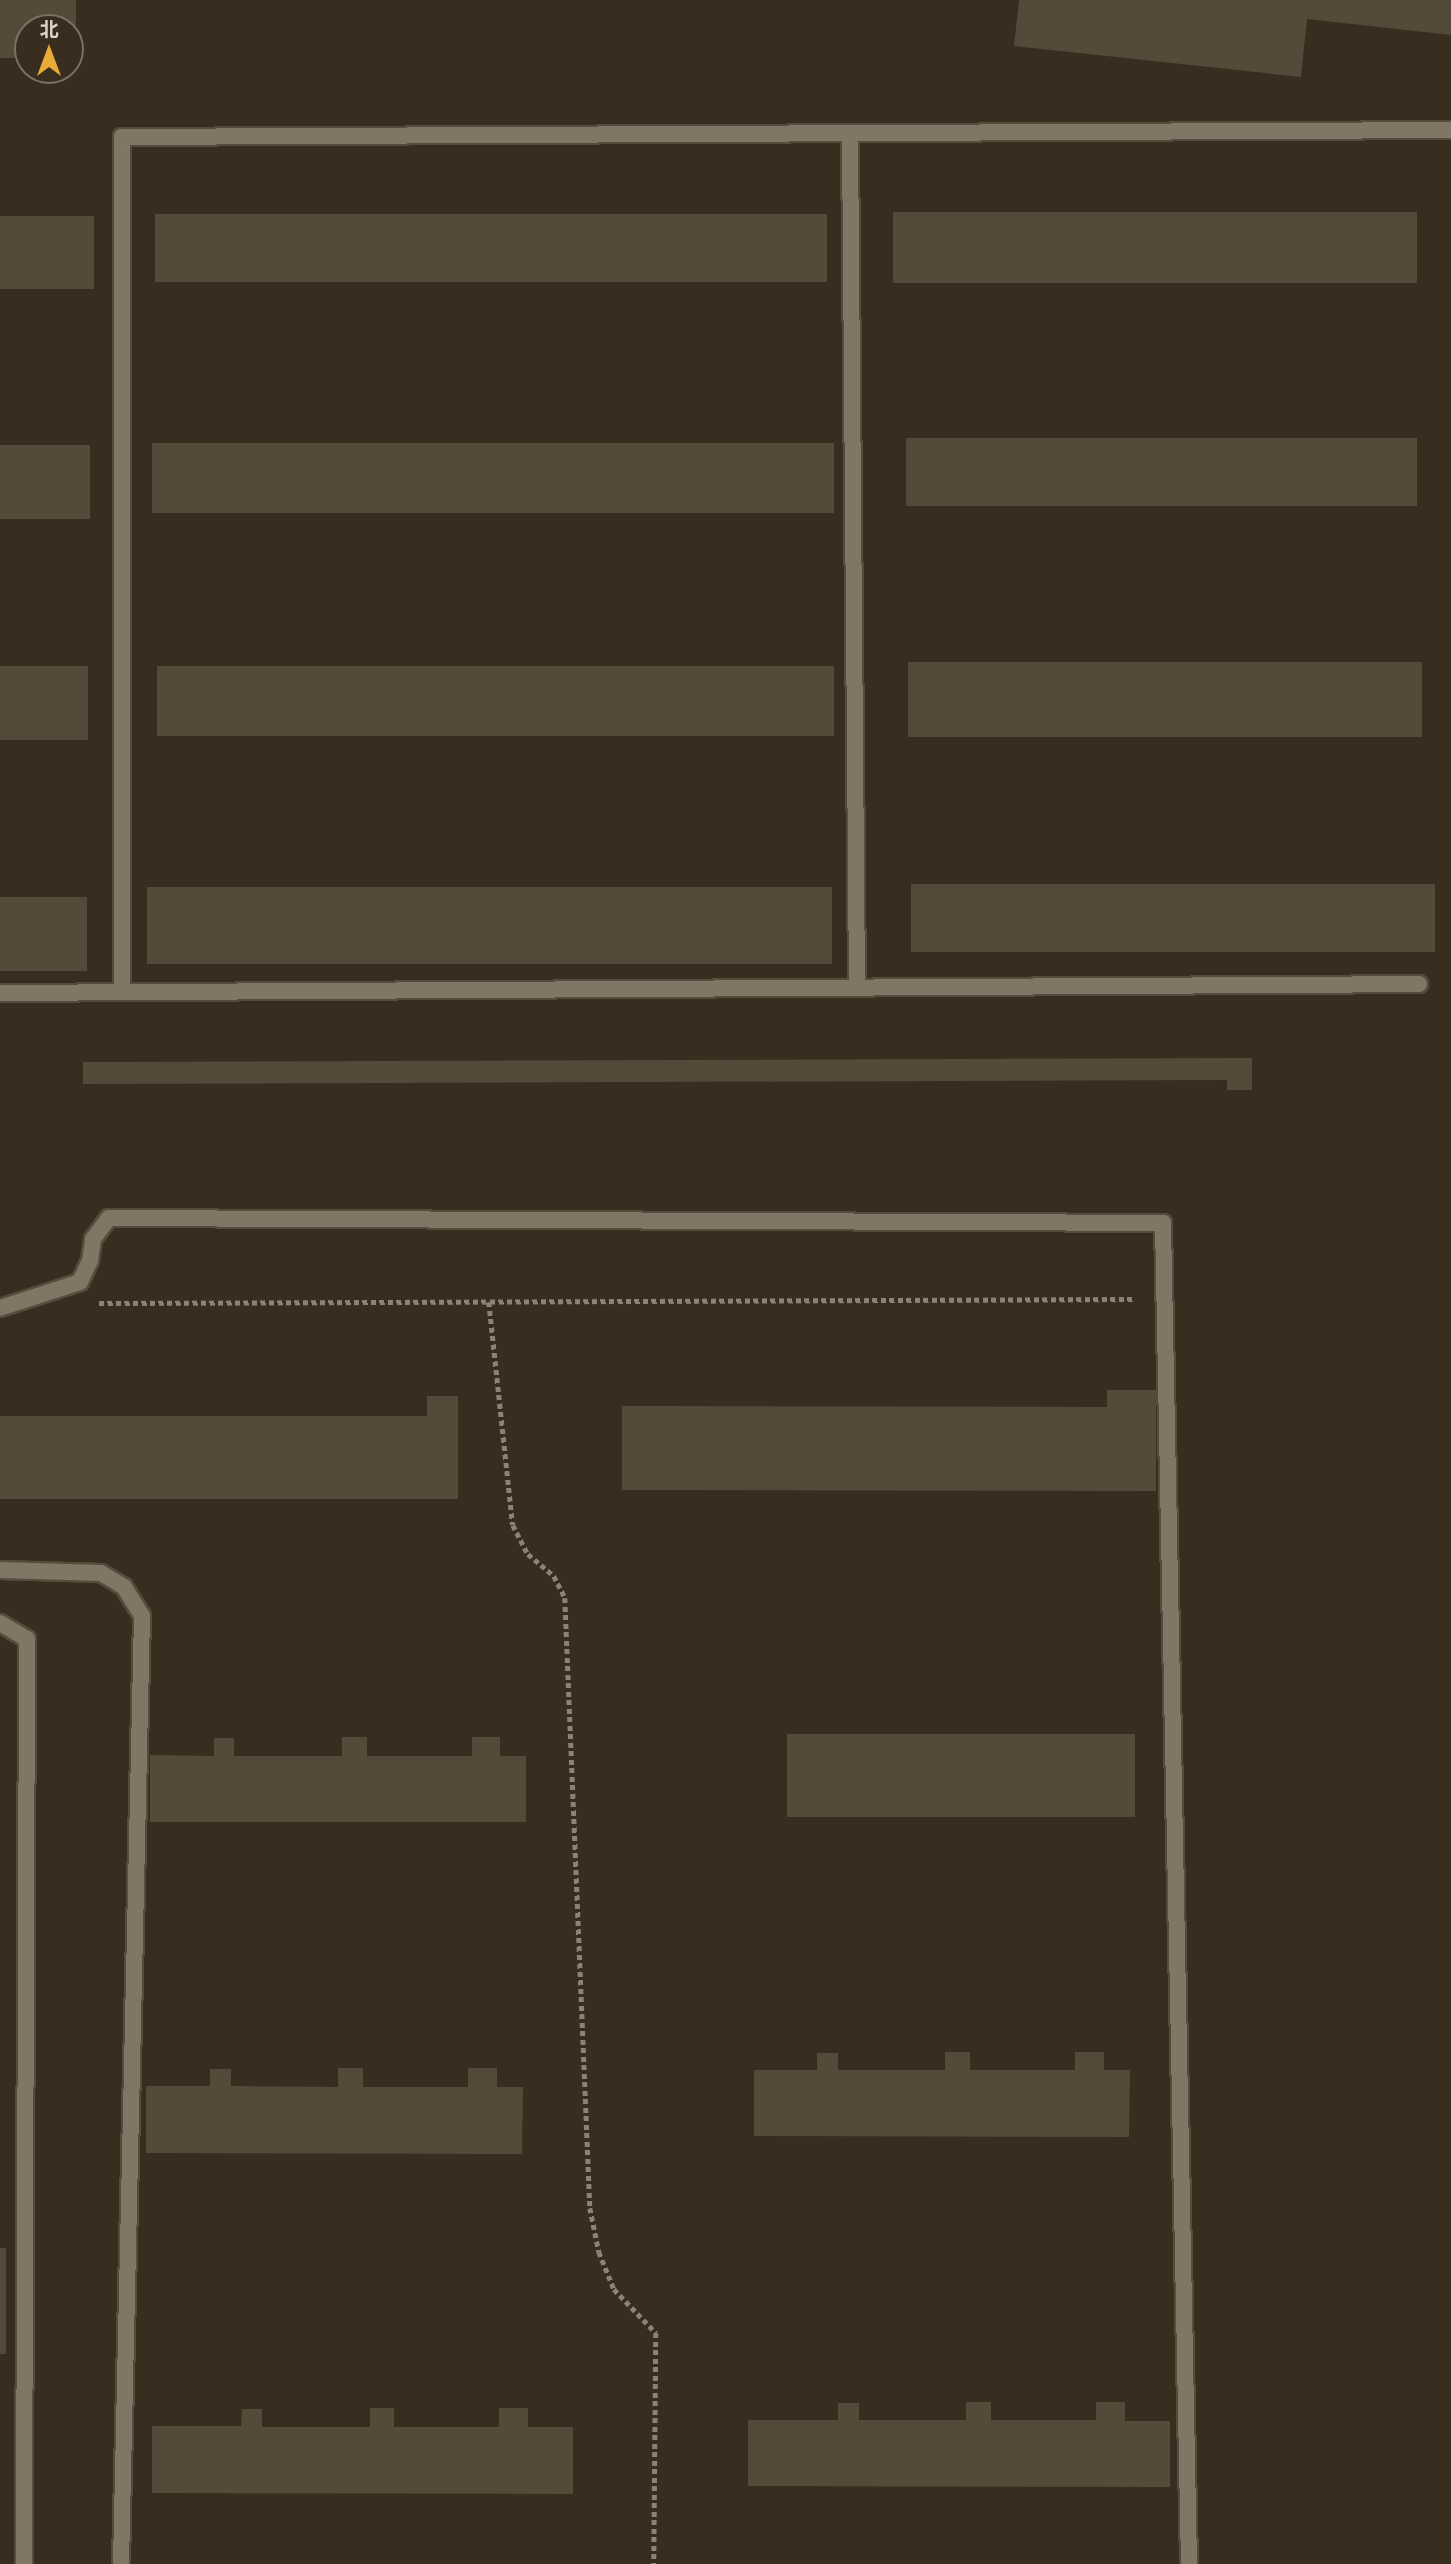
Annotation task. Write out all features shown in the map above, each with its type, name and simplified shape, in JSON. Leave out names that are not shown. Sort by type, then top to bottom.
[{"type":"lane","points":[[122,992],[122,137],[850,136],[1451,130]]},
{"type":"lane","points":[[850,136],[857,988]]},
{"type":"lane","points":[[0,993],[1419,984]]},
{"type":"lane","points":[[0,1308],[72,1288],[80,1282],[90,1261],[93,1239],[109,1218],[1163,1223],[1189,2564]]},
{"type":"lane","points":[[0,1570],[102,1573],[124,1587],[142,1616],[121,2564]]},
{"type":"lane","points":[[0,1623],[27,1639],[24,2564]]},
{"type":"path","points":[[72,1288],[91,1304],[1164,1299]]},
{"type":"path","points":[[489,1302],[513,1525],[528,1554],[554,1576],[565,1598],[590,2208],[599,2252],[614,2289],[656,2333],[654,2564]]},
{"type":"building","points":[[0,0],[76,0],[76,14],[14,14],[14,58],[0,58]]},
{"type":"building","points":[[1019,0],[1451,0],[1451,35],[1307,19],[1301,77],[1014,46]]},
{"type":"building","points":[[893,212],[1417,212],[1417,283],[893,283]]},
{"type":"building","points":[[155,214],[827,214],[827,282],[155,282]]},
{"type":"building","points":[[0,216],[94,216],[94,289],[0,289]]},
{"type":"building","points":[[906,438],[1417,438],[1417,506],[906,506]]},
{"type":"building","points":[[152,443],[834,443],[834,513],[152,513]]},
{"type":"building","points":[[0,445],[90,445],[90,519],[0,519]]},
{"type":"building","points":[[908,662],[1422,662],[1422,737],[908,737]]},
{"type":"building","points":[[0,666],[88,666],[88,740],[0,740]]},
{"type":"building","points":[[157,666],[834,666],[834,736],[157,736]]},
{"type":"building","points":[[911,884],[1435,884],[1435,952],[911,952]]},
{"type":"building","points":[[147,887],[832,887],[832,964],[147,964]]},
{"type":"building","points":[[0,897],[87,897],[87,971],[0,971]]},
{"type":"building","points":[[1252,1058],[1252,1090],[1227,1090],[1227,1080],[83,1084],[83,1062]]},
{"type":"building","points":[[1107,1390],[1156,1390],[1156,1491],[622,1490],[622,1406],[1107,1407]]},
{"type":"building","points":[[427,1396],[458,1396],[458,1499],[0,1499],[0,1416],[427,1416]]},
{"type":"building","points":[[787,1734],[1135,1734],[1135,1817],[787,1817]]},
{"type":"building","points":[[342,1737],[367,1737],[367,1756],[472,1756],[472,1737],[500,1737],[500,1756],[526,1756],[526,1822],[150,1822],[150,1755],[214,1756],[214,1738],[234,1738],[234,1756],[342,1756]]},
{"type":"building","points":[[945,2052],[970,2052],[970,2070],[1075,2070],[1075,2052],[1104,2052],[1104,2070],[1130,2070],[1129,2137],[754,2136],[754,2070],[817,2070],[817,2053],[838,2053],[838,2070],[945,2070]]},
{"type":"building","points":[[338,2068],[363,2068],[363,2087],[468,2087],[468,2068],[497,2068],[497,2087],[523,2087],[522,2154],[146,2153],[146,2086],[210,2086],[210,2069],[231,2069],[231,2086],[338,2087]]},
{"type":"building","points":[[0,2248],[6,2248],[6,2354],[0,2354]]},
{"type":"building","points":[[966,2402],[991,2402],[991,2420],[1096,2420],[1096,2402],[1125,2402],[1125,2421],[1170,2421],[1170,2487],[748,2486],[748,2420],[838,2420],[838,2403],[859,2403],[859,2420],[966,2420]]},
{"type":"building","points":[[370,2408],[394,2408],[394,2427],[499,2427],[499,2408],[528,2408],[528,2427],[573,2427],[573,2494],[152,2493],[152,2426],[241,2426],[242,2409],[262,2409],[262,2427],[370,2427]]}]
